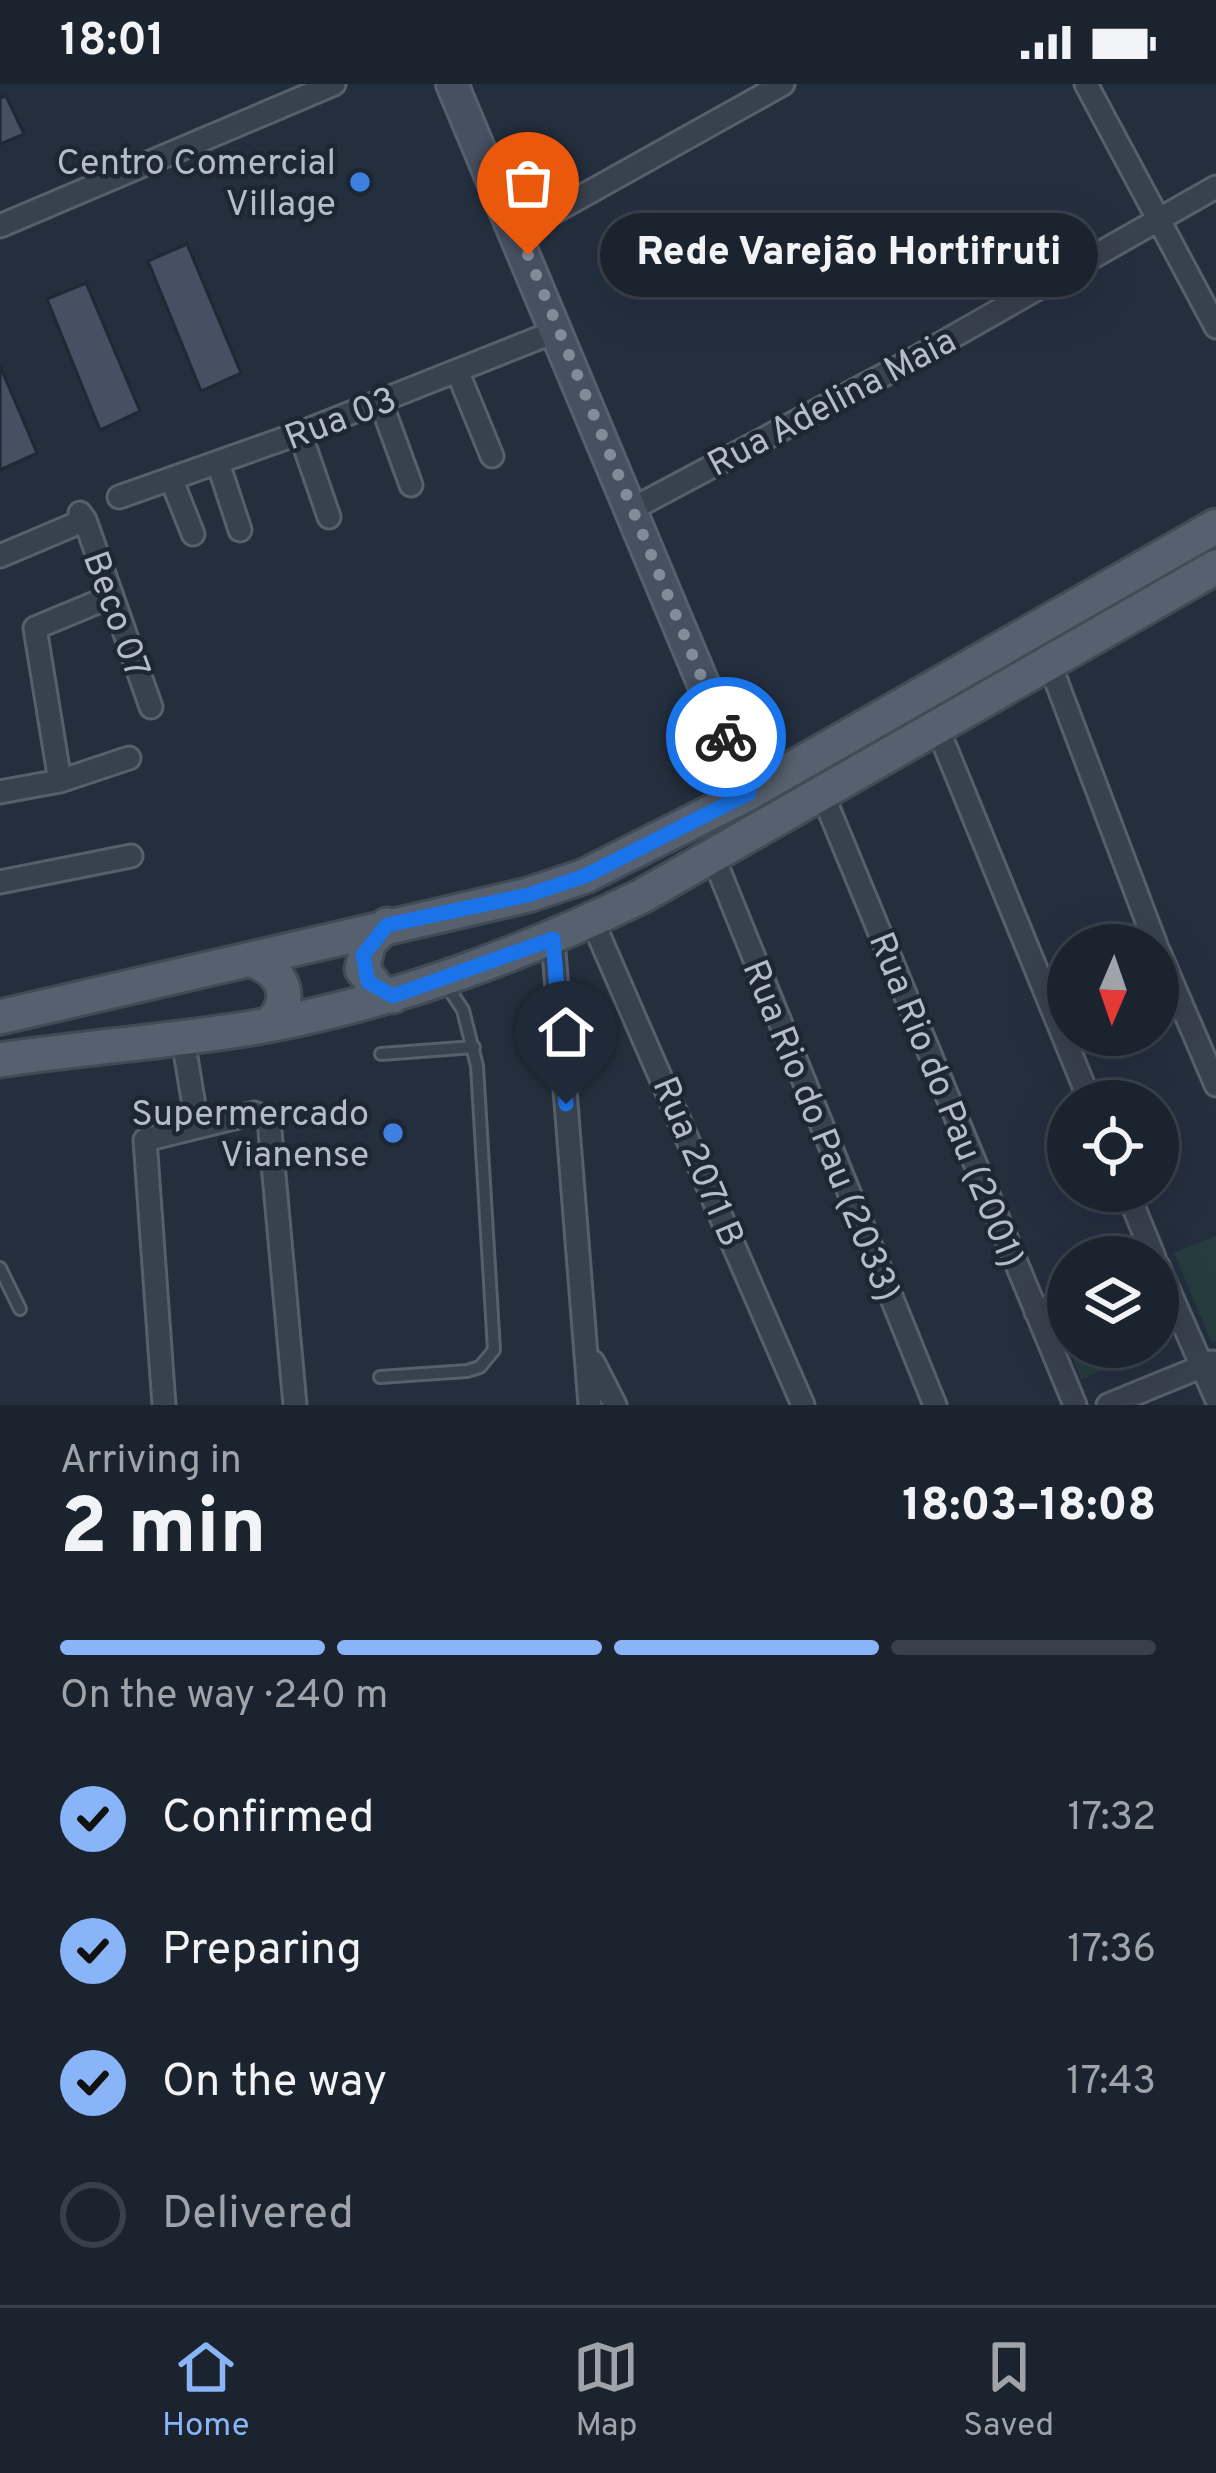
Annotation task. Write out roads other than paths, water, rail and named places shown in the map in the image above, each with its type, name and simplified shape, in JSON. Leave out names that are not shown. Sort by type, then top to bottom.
[{"type":"main road","points":[[0,1017],[528,895],[585,876],[749,793],[1216,526]]},
{"type":"main road","points":[[0,1060],[268,1024],[393,996],[553,939],[722,850],[1216,567]]},
{"type":"main road","points":[[722,850],[749,793]]},
{"type":"main road","points":[[387,925],[369,942],[362,969],[379,992],[393,996]]},
{"type":"main road","points":[[252,960],[279,975],[285,988],[279,1015],[268,1024]]},
{"type":"street","points":[[0,226],[334,84]]},
{"type":"street","points":[[452,84],[634,508],[749,793]]},
{"type":"street","points":[[518,232],[783,84]]},
{"type":"street","points":[[1086,84],[1216,327]]},
{"type":"street","name":"Rua Adelina Maia","points":[[634,508],[912,360],[1216,187]]},
{"type":"street","name":"Rua 03","points":[[119,497],[300,434],[559,330]]},
{"type":"street","points":[[458,373],[492,456]]},
{"type":"street","points":[[380,400],[411,485]]},
{"type":"street","points":[[300,434],[329,517]]},
{"type":"street","points":[[218,463],[240,530]]},
{"type":"street","points":[[172,481],[194,534]]},
{"type":"street","name":"Beco 07","points":[[0,556],[79,519],[152,707]]},
{"type":"street","points":[[60,782],[35,628],[112,596]]},
{"type":"street","points":[[1049,662],[1148,924]]},
{"type":"street","points":[[937,727],[1081,1080]]},
{"type":"street","points":[[0,792],[60,782],[129,758]]},
{"type":"street","name":"Rua Rio do Pau (2001)","points":[[822,793],[1075,1405]]},
{"type":"street","name":"Rua Rio do Pau (2033)","points":[[722,850],[935,1405]]},
{"type":"street","points":[[0,881],[131,856]]},
{"type":"street","name":"Rua 2071 B","points":[[592,920],[802,1405]]},
{"type":"street","points":[[553,939],[590,1405]]},
{"type":"street","points":[[1179,998],[1216,1085]]},
{"type":"street","points":[[183,1039],[197,1124]]},
{"type":"street","points":[[164,1405],[145,1140],[254,1113],[269,1120],[295,1405]]},
{"type":"street","points":[[1179,1306],[1209,1363],[1216,1398]]},
{"type":"street","points":[[1036,1312],[1047,1307]]},
{"type":"street","points":[[588,1351],[615,1405]]},
{"type":"street","points":[[1108,1405],[1209,1363]]},
{"type":"lane","points":[[380,1377],[467,1371],[480,1367],[494,1350],[474,1047],[463,1010],[443,981]]},
{"type":"lane","points":[[381,1054],[474,1047]]},
{"type":"lane","points":[[0,1268],[20,1309]]},
{"type":"place","name":"Centro Comercial Village","points":[[360,182]]},
{"type":"place","name":"Rede Varejão Hortifruti","points":[[528,255]]},
{"type":"place","name":"Supermercado Vianense","points":[[393,1133]]}]
